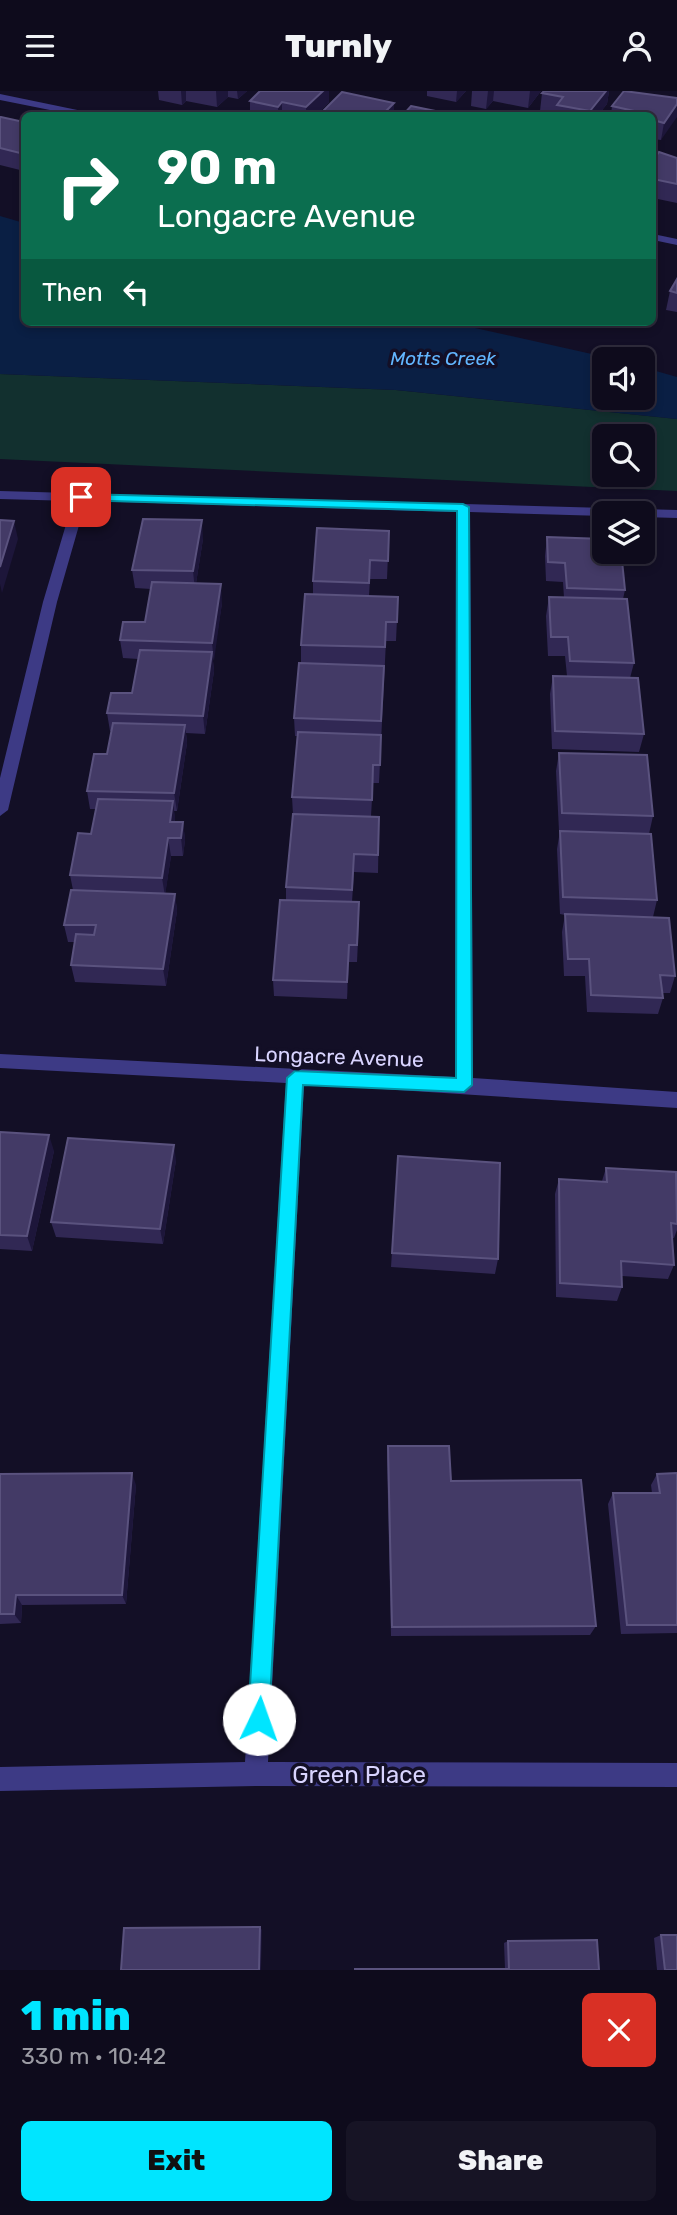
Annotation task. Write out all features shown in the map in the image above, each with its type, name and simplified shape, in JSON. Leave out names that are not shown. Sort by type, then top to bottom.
[{"type":"street","points":[[0,97],[72,112]]},
{"type":"street","points":[[656,238],[677,242]]},
{"type":"street","points":[[0,495],[677,514]]},
{"type":"street","points":[[0,810],[51,602],[81,497]]},
{"type":"street","points":[[463,507],[464,1085]]},
{"type":"street","name":"Longacre Avenue","points":[[0,1061],[464,1085],[677,1100]]},
{"type":"street","points":[[256,1774],[295,1078]]},
{"type":"street","name":"Green Place","points":[[0,1779],[256,1774],[677,1775]]},
{"type":"green space","points":[[0,374],[396,390],[677,419],[677,491],[592,487],[655,487],[655,424],[592,424],[592,487],[0,459]]},
{"type":"water","name":"Motts Creek","points":[[0,216],[21,222],[21,326],[466,326],[592,354],[592,410],[655,410],[655,371],[677,377],[677,419],[396,390],[0,374]]},
{"type":"building","points":[[260,91],[323,91],[306,107],[282,102],[278,107],[250,101]]},
{"type":"building","points":[[606,91],[590,111],[557,105],[563,97],[542,93]]},
{"type":"building","points":[[624,91],[677,98],[677,104],[664,123],[656,121],[656,112],[639,112],[612,106]]},
{"type":"building","points":[[342,92],[394,103],[385,112],[322,112]]},
{"type":"building","points":[[411,106],[440,112],[406,112]]},
{"type":"building","points":[[0,117],[21,121],[21,153],[0,148]]},
{"type":"building","points":[[659,152],[677,158],[677,184],[656,180],[656,156]]},
{"type":"building","points":[[677,279],[677,293],[670,291]]},
{"type":"building","points":[[143,519],[202,520],[193,571],[132,570]]},
{"type":"building","points":[[0,520],[14,521],[0,567]]},
{"type":"building","points":[[317,528],[389,531],[388,561],[370,560],[369,583],[313,581]]},
{"type":"building","points":[[547,537],[592,539],[592,564],[622,564],[625,590],[567,588],[565,563],[548,562]]},
{"type":"building","points":[[152,582],[221,584],[212,643],[120,640],[123,622],[145,622]]},
{"type":"building","points":[[305,594],[398,597],[397,622],[386,622],[385,647],[301,645]]},
{"type":"building","points":[[549,597],[627,599],[634,663],[570,661],[568,637],[551,637]]},
{"type":"building","points":[[140,650],[212,652],[203,716],[107,713],[111,693],[132,693]]},
{"type":"building","points":[[299,663],[384,666],[381,721],[294,718]]},
{"type":"building","points":[[553,676],[638,678],[644,734],[555,731]]},
{"type":"building","points":[[113,723],[185,725],[174,793],[87,791],[94,754],[107,754]]},
{"type":"building","points":[[298,732],[381,735],[380,765],[373,765],[372,800],[292,797]]},
{"type":"building","points":[[559,753],[647,755],[653,816],[562,813]]},
{"type":"building","points":[[98,799],[173,801],[170,822],[183,822],[181,838],[168,838],[162,878],[70,875],[78,833],[91,834]]},
{"type":"building","points":[[293,814],[379,817],[378,855],[354,854],[352,890],[286,887]]},
{"type":"building","points":[[560,831],[651,834],[657,900],[563,897]]},
{"type":"building","points":[[71,890],[175,894],[163,969],[71,965],[76,934],[94,935],[96,925],[64,925]]},
{"type":"building","points":[[280,900],[359,902],[357,945],[349,945],[347,982],[273,980]]},
{"type":"building","points":[[565,914],[669,918],[675,976],[660,975],[663,998],[591,995],[589,959],[568,959]]},
{"type":"building","points":[[0,1132],[49,1135],[27,1236],[0,1235]]},
{"type":"building","points":[[68,1138],[174,1145],[160,1229],[51,1222]]},
{"type":"building","points":[[398,1156],[500,1163],[498,1259],[392,1253]]},
{"type":"building","points":[[606,1168],[676,1172],[677,1224],[671,1223],[674,1265],[621,1261],[622,1287],[560,1283],[559,1179],[607,1182]]},
{"type":"building","points":[[388,1446],[449,1446],[451,1481],[581,1480],[596,1626],[392,1627]]},
{"type":"building","points":[[132,1473],[122,1595],[16,1595],[14,1614],[0,1614],[0,1474]]},
{"type":"building","points":[[677,1473],[677,1625],[627,1625],[613,1493],[660,1493],[657,1474]]},
{"type":"building","points":[[260,1927],[259,1970],[121,1970],[124,1928]]},
{"type":"building","points":[[661,1935],[677,1935],[677,1970],[665,1970]]},
{"type":"building","points":[[597,1940],[599,1970],[355,1970],[509,1969],[508,1941]]},
{"type":"route","points":[[81,497],[463,507],[464,1085],[295,1078],[259,1719]]}]
